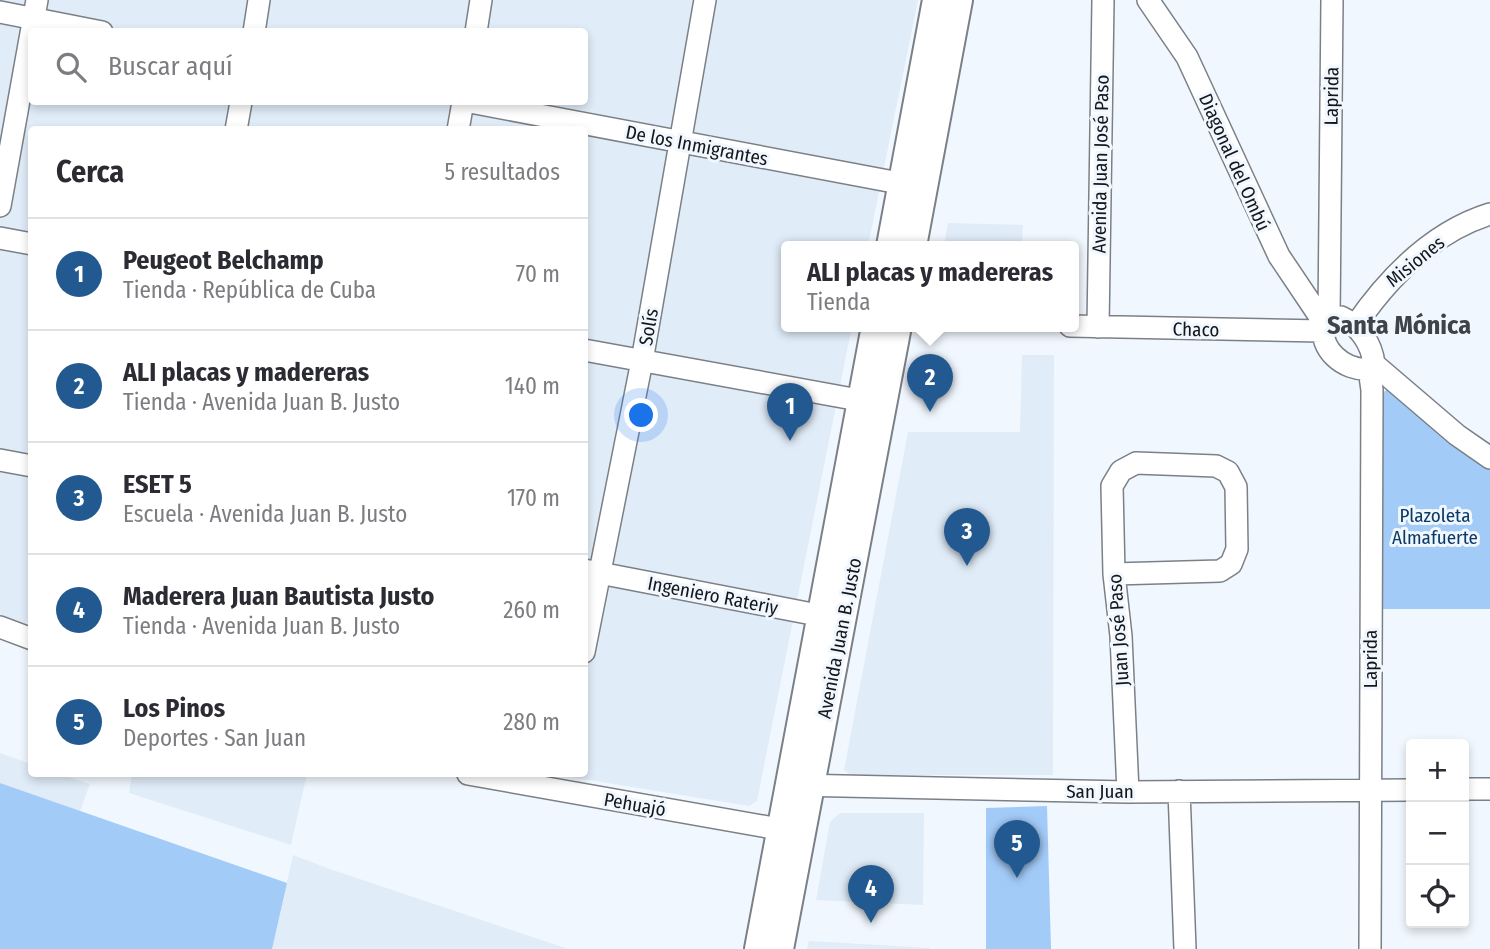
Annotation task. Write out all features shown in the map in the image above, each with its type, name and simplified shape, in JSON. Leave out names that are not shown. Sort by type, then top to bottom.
[{"type":"main road","points":[[913,241],[913,186],[936,0]]},
{"type":"main road","points":[[892,241],[913,186],[959,0]]},
{"type":"main road","name":"Avenida Juan B. Justo","points":[[758,949],[791,831],[832,617],[872,402],[875,332]]},
{"type":"main road","name":"Avenida Juan B. Justo","points":[[872,402],[896,332]]},
{"type":"main road","name":"Avenida Juan B. Justo","points":[[780,949],[791,831]]},
{"type":"street","points":[[255,28],[259,0]]},
{"type":"street","points":[[477,28],[481,0]]},
{"type":"street","name":"Solís","points":[[588,616],[593,572],[642,360],[705,0]]},
{"type":"street","name":"Avenida Juan José Paso","points":[[1098,327],[1103,0]]},
{"type":"street","name":"Diagonal del Ombú","points":[[1148,0],[1187,57],[1279,256],[1325,324],[1328,347],[1338,359],[1351,367],[1371,367],[1490,458]]},
{"type":"street","name":"Laprida","points":[[1325,324],[1332,0]]},
{"type":"street","points":[[0,12],[35,9],[90,28]]},
{"type":"street","points":[[32,28],[35,9]]},
{"type":"street","points":[[0,206],[28,48]]},
{"type":"street","points":[[237,126],[240,105]]},
{"type":"street","points":[[459,126],[462,105]]},
{"type":"street","name":"De los Inmigrantes","points":[[486,105],[913,186]]},
{"type":"street","name":"Misiones","points":[[1355,326],[1380,290],[1399,271],[1455,230],[1490,214]]},
{"type":"street","points":[[0,238],[28,243]]},
{"type":"street","points":[[1325,324],[1340,317],[1355,326]]},
{"type":"street","name":"Chaco","points":[[1079,326],[1325,324]]},
{"type":"street","name":"Diagonal del Ombú","points":[[1355,326],[1368,343],[1371,367]]},
{"type":"street","points":[[588,350],[872,402]]},
{"type":"street","name":"Laprida","points":[[1370,949],[1371,367]]},
{"type":"street","points":[[0,460],[28,465]]},
{"type":"street","name":"Juan José Paso","points":[[1114,574],[1220,571],[1231,564],[1237,549],[1237,487],[1228,472],[1216,466],[1136,463],[1121,471],[1112,486],[1114,574],[1121,636],[1128,792]]},
{"type":"street","name":"Ingeniero Rateriy","points":[[593,572],[832,617]]},
{"type":"street","points":[[0,627],[28,638]]},
{"type":"street","name":"Pehuajó","points":[[502,777],[558,782],[791,831]]},
{"type":"street","name":"San Juan","points":[[800,786],[1128,792],[1406,790]]},
{"type":"street","points":[[1469,789],[1490,789]]},
{"type":"street","points":[[1179,791],[1185,949]]},
{"type":"shaded area","points":[[0,0],[918,0],[869,241],[781,241],[781,332],[851,332],[757,801],[749,806],[570,777],[588,777],[588,126],[28,126],[28,624],[0,614]]},
{"type":"shaded area","points":[[948,223],[1023,225],[1022,241],[945,241]]},
{"type":"shaded area","points":[[1022,355],[1054,355],[1053,775],[851,775],[844,770],[908,432],[1020,432]]},
{"type":"shaded area","points":[[0,753],[28,763],[28,777],[68,777],[90,784],[80,811],[0,783]]},
{"type":"shaded area","points":[[132,777],[306,777],[291,845],[129,793]]},
{"type":"shaded area","points":[[840,813],[924,813],[923,905],[816,900],[830,822]]},
{"type":"shaded area","points":[[293,855],[330,869],[568,949],[272,949]]},
{"type":"shaded area","points":[[809,941],[930,948],[930,949],[807,949]]},
{"type":"green space","name":"Plazoleta Almafuerte","points":[[1388,389],[1490,466],[1490,609],[1380,609],[1382,393]]},
{"type":"green space","points":[[0,783],[287,883],[272,949],[0,949]]},
{"type":"green space","points":[[1047,806],[1051,949],[986,949],[986,808]]},
{"type":"place","name":"ALI placas y madereras","points":[[930,412]]},
{"type":"place","name":"Peugeot Belchamp","points":[[790,441]]},
{"type":"place","name":"ESET 5","points":[[967,566]]},
{"type":"place","name":"Los Pinos","points":[[1017,878]]},
{"type":"place","name":"Maderera Juan Bautista Justo","points":[[871,923]]},
{"type":"district","name":"Santa Mónica","points":[[1399,325]]}]
